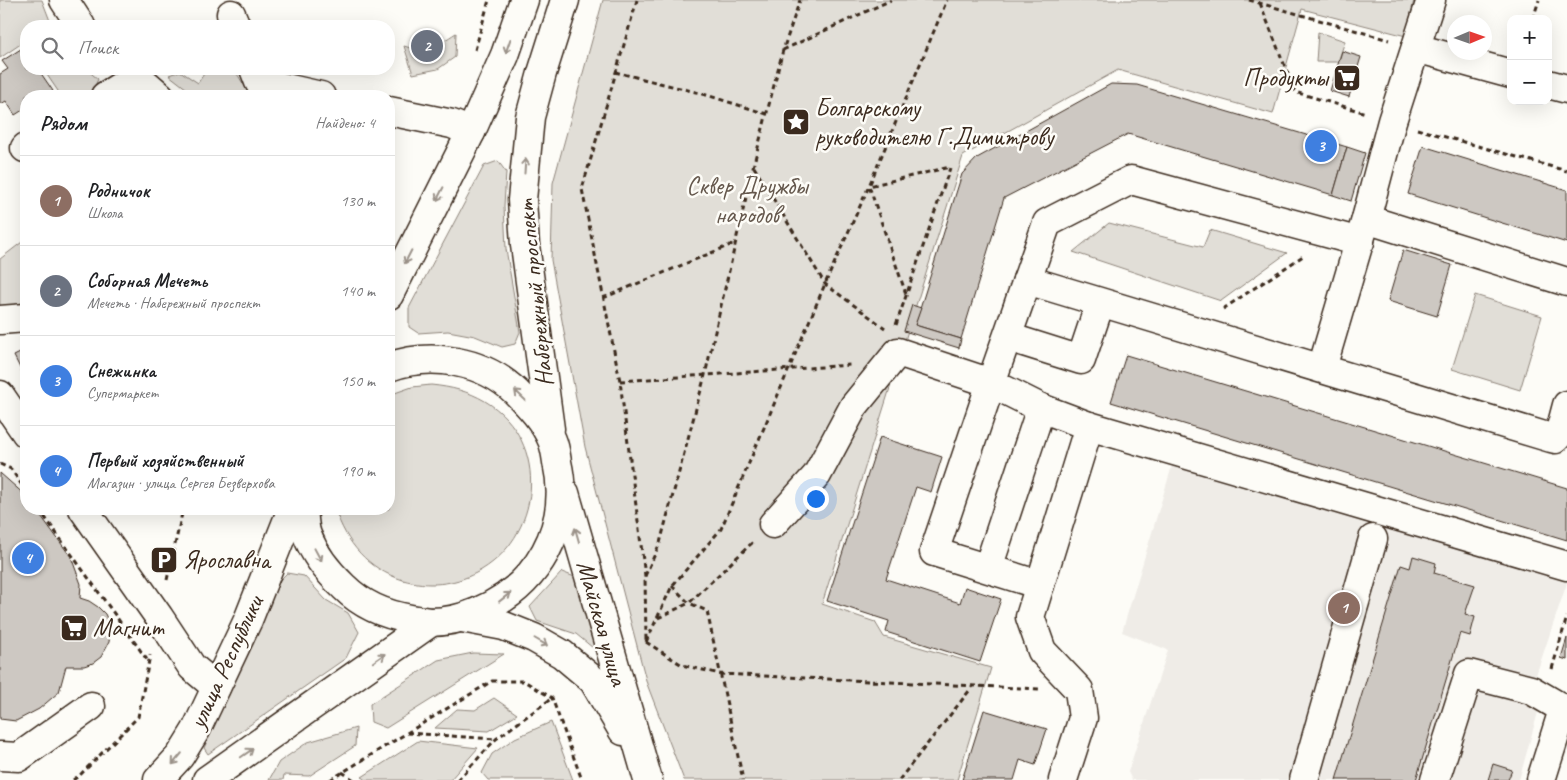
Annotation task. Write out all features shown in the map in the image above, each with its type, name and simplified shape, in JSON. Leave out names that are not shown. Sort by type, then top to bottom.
[{"type":"main road","points":[[64,0],[77,20]]},
{"type":"main road","points":[[395,283],[472,132],[505,55],[524,0]]},
{"type":"main road","name":"Набережный проспект","points":[[552,440],[525,246],[522,200],[530,117],[565,0]]},
{"type":"main road","points":[[1322,368],[1353,232],[1392,121],[1431,0]]},
{"type":"main road","points":[[1416,48],[1507,73]]},
{"type":"main road","points":[[112,90],[130,75]]},
{"type":"main road","points":[[136,75],[153,90]]},
{"type":"main road","points":[[256,75],[259,82],[294,90]]},
{"type":"main road","points":[[1552,85],[1567,89]]},
{"type":"main road","points":[[395,112],[452,124],[472,132]]},
{"type":"main road","points":[[1040,585],[934,552],[1047,224],[1131,180],[1567,282]]},
{"type":"main road","points":[[1027,280],[1556,439],[1559,435],[1567,404]]},
{"type":"main road","points":[[1008,337],[1081,360],[1100,303]]},
{"type":"main road","points":[[0,320],[20,318]]},
{"type":"main road","points":[[773,524],[817,475],[854,406],[896,343],[991,383],[1041,408],[1089,426],[1567,566]]},
{"type":"main road","points":[[305,515],[307,534],[326,570],[355,598],[391,616],[431,622],[462,618],[496,604],[525,581],[547,551],[559,516],[561,479],[552,440],[534,409],[508,384],[476,367],[440,359],[404,362],[395,365]]},
{"type":"main road","points":[[988,568],[1041,408]]},
{"type":"main road","points":[[1063,780],[1083,718],[1079,690],[1042,651],[1030,617],[1089,426]]},
{"type":"main road","name":"Майская улица","points":[[561,479],[646,773]]},
{"type":"main road","points":[[87,515],[192,667],[216,687]]},
{"type":"main road","name":"улица Республики","points":[[158,780],[180,756],[196,730],[248,620],[290,515]]},
{"type":"main road","points":[[1304,780],[1373,539]]},
{"type":"main road","name":"Майская улица","points":[[462,618],[504,626],[534,638],[562,654],[593,680],[646,773]]},
{"type":"main road","name":"улица Республики","points":[[207,780],[431,622]]},
{"type":"main road","points":[[1435,780],[1469,674],[1530,690],[1565,710],[1559,749],[1541,780]]},
{"type":"main road","points":[[0,756],[19,758],[91,706]]},
{"type":"path","points":[[637,0],[582,189],[620,381],[645,576],[646,642]]},
{"type":"path","points":[[645,576],[660,543],[705,375],[753,167],[783,50],[800,0]]},
{"type":"path","points":[[783,50],[891,0]]},
{"type":"path","points":[[646,642],[672,586],[721,529],[825,284],[870,186],[947,0]]},
{"type":"path","points":[[1249,0],[1416,48]]},
{"type":"path","points":[[1534,15],[1539,0]]},
{"type":"path","points":[[616,72],[700,93],[767,114]]},
{"type":"path","points":[[753,167],[825,284],[896,343],[906,294],[950,167],[870,186]]},
{"type":"path","points":[[870,186],[906,294]]},
{"type":"path","points":[[1192,330],[1353,232]]},
{"type":"path","points":[[604,298],[736,243]]},
{"type":"path","points":[[620,381],[855,365]]},
{"type":"path","points":[[0,464],[11,469],[20,482]]},
{"type":"path","points":[[43,515],[148,661]]},
{"type":"path","points":[[73,780],[138,717],[148,661],[182,515]]},
{"type":"path","points":[[657,619],[688,603],[773,524]]},
{"type":"path","points":[[672,586],[688,603],[707,611],[743,780]]},
{"type":"path","points":[[1552,670],[1567,617]]},
{"type":"path","points":[[646,642],[682,665],[720,674],[1079,690]]},
{"type":"path","points":[[330,780],[492,681],[524,681],[552,698],[582,780]]},
{"type":"path","points":[[899,780],[973,686]]},
{"type":"path","points":[[458,780],[496,739],[552,698]]},
{"type":"path","points":[[406,733],[496,739]]},
{"type":"path","points":[[342,772],[354,780]]},
{"type":"shaded area","points":[[1172,466],[1567,579],[1531,690],[1540,705],[1519,780],[1132,780],[1128,772],[1168,650],[1122,632]]},
{"type":"green space","points":[[0,0],[42,0],[50,20],[20,20],[20,44],[0,58]]},
{"type":"green space","name":"Сквер Дружбы народов","points":[[603,0],[1414,0],[1406,36],[1302,9],[1273,114],[1118,70],[963,156],[822,604],[875,622],[884,637],[991,668],[957,780],[684,780],[647,684],[585,447],[551,260],[553,183]]},
{"type":"green space","points":[[1318,32],[1345,41],[1338,62],[1316,62]]},
{"type":"green space","points":[[456,33],[455,57],[438,69],[413,74],[404,46],[426,49]]},
{"type":"green space","points":[[47,75],[93,75],[98,79],[93,90],[57,90]]},
{"type":"green space","points":[[169,75],[186,75],[198,83],[203,75],[238,75],[247,90],[188,90]]},
{"type":"green space","points":[[498,161],[506,172],[504,206],[506,249],[520,332],[515,344],[502,347],[475,336],[448,331],[418,333],[409,327],[409,308],[484,166]]},
{"type":"green space","points":[[1109,223],[1203,247],[1210,230],[1287,253],[1221,301],[1073,252]]},
{"type":"green space","points":[[20,244],[20,307],[0,309],[0,259]]},
{"type":"green space","points":[[1475,295],[1542,316],[1520,390],[1452,369]]},
{"type":"green space","points":[[431,385],[452,388],[485,401],[507,418],[521,440],[529,464],[530,489],[526,514],[515,537],[498,557],[476,573],[440,584],[422,584],[403,580],[379,569],[369,562],[352,544],[338,515],[395,515],[395,393],[412,387]]},
{"type":"green space","points":[[562,572],[577,578],[604,657],[576,634],[537,621],[530,607]]},
{"type":"green space","points":[[287,573],[304,576],[326,600],[348,613],[359,632],[346,658],[208,754],[204,748],[277,583]]},
{"type":"green space","points":[[473,653],[504,654],[386,728],[371,722],[370,704],[438,660]]},
{"type":"green space","points":[[494,698],[517,714],[489,731],[435,728],[457,709],[475,710]]},
{"type":"green space","points":[[551,722],[573,780],[488,780],[482,773],[492,754],[515,738]]},
{"type":"green space","points":[[356,728],[355,746],[309,776],[284,775],[283,780],[269,780],[279,762],[308,742]]},
{"type":"green space","points":[[418,741],[478,748],[450,780],[367,780],[362,777]]},
{"type":"building","points":[[20,50],[20,75],[42,75],[52,90],[20,90],[20,112],[15,115],[6,101],[1,104],[0,102],[0,74],[8,69],[2,61]]},
{"type":"building","points":[[1342,51],[1361,57],[1349,97],[1330,91]]},
{"type":"building","points":[[1111,84],[1137,85],[1347,147],[1333,195],[1128,134],[1004,198],[961,339],[915,325],[962,174],[977,158]]},
{"type":"building","points":[[1423,146],[1567,190],[1567,243],[1408,194]]},
{"type":"building","points":[[1347,147],[1365,153],[1351,201],[1333,195]]},
{"type":"building","points":[[1403,250],[1452,265],[1437,316],[1388,301]]},
{"type":"building","points":[[912,305],[921,308],[915,325],[961,339],[959,348],[904,331]]},
{"type":"building","points":[[20,353],[20,368],[14,356]]},
{"type":"building","points":[[1126,355],[1567,488],[1567,540],[1111,402]]},
{"type":"building","points":[[880,437],[942,457],[931,492],[916,487],[886,579],[960,603],[965,587],[1001,599],[980,662],[886,632],[889,621],[827,601]]},
{"type":"building","points":[[0,473],[20,491],[20,515],[40,515],[71,557],[81,584],[80,598],[89,601],[105,614],[109,623],[110,633],[109,642],[101,657],[93,663],[84,666],[66,666],[59,692],[39,709],[16,721],[0,719]]},
{"type":"building","points":[[1413,556],[1436,563],[1434,573],[1475,585],[1465,614],[1475,617],[1470,636],[1460,633],[1416,780],[1336,780],[1401,565],[1410,568]]},
{"type":"building","points":[[1567,638],[1567,660],[1561,658]]},
{"type":"building","points":[[984,710],[1047,729],[1035,765],[1020,760],[1014,780],[962,780]]},
{"type":"building","points":[[1493,764],[1512,770],[1508,780],[1488,780]]},
{"type":"place","name":"Соборная Мечеть","points":[[427,46]]},
{"type":"place","name":"Продукты","points":[[1347,78]]},
{"type":"place","name":"Болгарскому руководителю Г.Димитрову","points":[[796,122]]},
{"type":"place","name":"Снежинка","points":[[1321,146]]},
{"type":"place","name":"Первый хозяйственный","points":[[28,558]]},
{"type":"place","name":"Ярославна","points":[[164,560]]},
{"type":"place","name":"Родничок","points":[[1344,608]]},
{"type":"place","name":"Магнит","points":[[74,628]]}]
